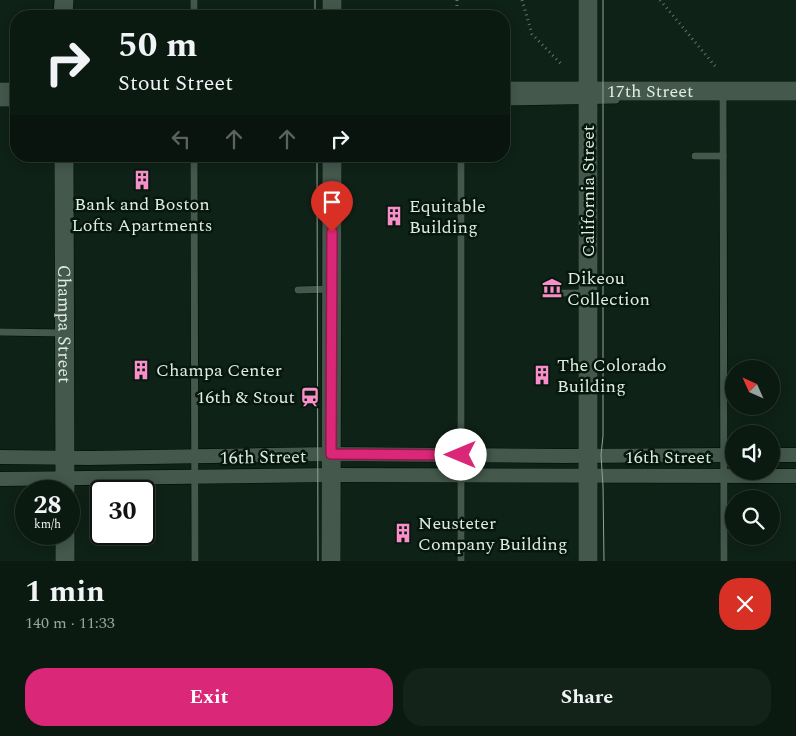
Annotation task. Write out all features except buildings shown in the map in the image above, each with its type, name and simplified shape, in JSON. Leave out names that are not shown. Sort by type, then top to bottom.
[{"type":"main road","name":"California Street","points":[[588,0],[588,561]]},
{"type":"main road","name":"17th Street","points":[[510,91],[588,96],[723,97],[796,91]]},
{"type":"main road","name":"Champa Street","points":[[64,162],[65,480]]},
{"type":"main road","points":[[331,561],[332,162]]},
{"type":"main road","points":[[65,545],[65,561]]},
{"type":"street","name":"16th Street","points":[[0,457],[331,454],[725,455]]},
{"type":"street","points":[[780,455],[796,455]]},
{"type":"street","name":"16th Street","points":[[80,484],[195,477],[331,475],[796,476]]},
{"type":"street","name":"16th Street","points":[[0,479],[15,480]]},
{"type":"lane","points":[[510,102],[588,96],[620,100]]},
{"type":"lane","points":[[723,97],[728,425]]},
{"type":"lane","points":[[769,99],[796,99]]},
{"type":"lane","points":[[695,156],[723,156]]},
{"type":"lane","points":[[194,162],[195,561]]},
{"type":"lane","points":[[461,162],[461,561]]},
{"type":"lane","points":[[298,290],[332,289]]},
{"type":"lane","points":[[561,293],[588,293]]},
{"type":"lane","points":[[0,332],[64,333]]},
{"type":"lane","points":[[724,561],[725,472]]},
{"type":"path","points":[[522,0],[532,34],[563,66]]},
{"type":"path","points":[[660,0],[715,66]]},
{"type":"tram line","points":[[315,0],[315,10]]},
{"type":"tram line","points":[[603,0],[603,436],[601,455],[604,561]]},
{"type":"tram line","points":[[317,162],[318,561]]},
{"type":"place","name":"Bank and Boston Lofts Apartments","points":[[142,180]]},
{"type":"place","name":"Equitable Building","points":[[394,216]]},
{"type":"place","name":"Dikeou Collection","points":[[552,288]]},
{"type":"place","name":"Champa Center","points":[[141,370]]},
{"type":"place","name":"The Colorado Building","points":[[542,375]]},
{"type":"place","name":"16th & Stout","points":[[310,397]]},
{"type":"place","name":"Neusteter Company Building","points":[[403,533]]},
{"type":"route","points":[[332,232],[331,454],[461,455]]}]
